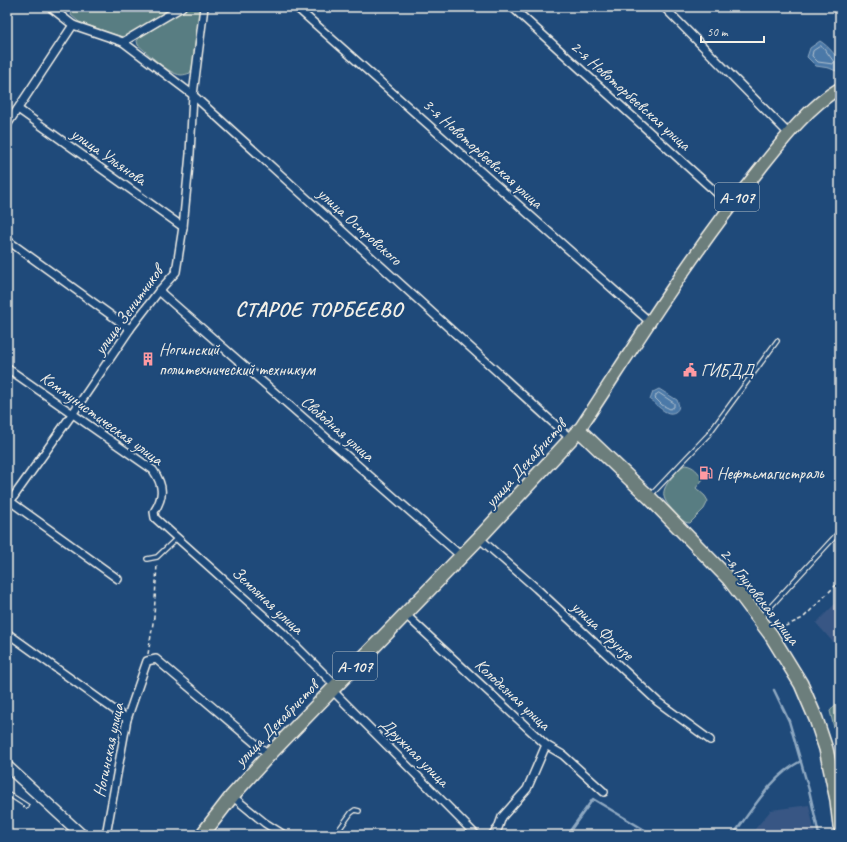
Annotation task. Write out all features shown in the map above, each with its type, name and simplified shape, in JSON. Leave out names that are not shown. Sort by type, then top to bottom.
[{"type":"highway","name":"2-я Глуховская улица","points":[[575,435],[649,497],[729,579],[771,636],[794,671],[816,719],[826,749],[837,800],[840,826]]},
{"type":"highway","name":"улица Декабристов","points":[[202,835],[232,796],[269,755],[479,538],[575,435]]},
{"type":"main road","name":"улица Декабристов","points":[[575,435],[730,205],[789,134],[812,110],[840,88]]},
{"type":"street","name":"улица Островского","points":[[50,7],[73,25],[123,42],[193,95],[575,435]]},
{"type":"street","points":[[123,42],[182,7]]},
{"type":"street","name":"улица Зенитчиков","points":[[8,502],[73,413],[130,329],[159,291],[176,272],[183,227],[190,154],[193,95],[204,7]]},
{"type":"street","name":"3-я Новоторбеевская улица","points":[[296,7],[650,322]]},
{"type":"street","name":"2-я Новоторбеевская улица","points":[[512,7],[730,205]]},
{"type":"street","points":[[664,7],[789,134]]},
{"type":"street","points":[[7,125],[73,25]]},
{"type":"street","name":"улица Ульянова","points":[[18,110],[183,227]]},
{"type":"street","points":[[7,240],[130,329]]},
{"type":"street","name":"Свободная улица","points":[[159,291],[461,556]]},
{"type":"street","name":"Коммунистическая улица","points":[[7,368],[153,470],[159,479],[162,488],[159,504],[154,512],[155,518],[177,538]]},
{"type":"street","points":[[8,502],[118,579]]},
{"type":"street","name":"Земляная улица","points":[[177,538],[282,632],[334,688]]},
{"type":"street","name":"улица Фрунзе","points":[[479,538],[536,588],[658,702],[710,740]]},
{"type":"street","name":"Колодезная улица","points":[[405,614],[546,745],[564,755],[604,792]]},
{"type":"street","points":[[7,633],[126,719]]},
{"type":"street","points":[[147,661],[156,659],[269,755]]},
{"type":"street","name":"Ногинская улица","points":[[106,835],[126,719],[147,661]]},
{"type":"street","name":"Дружная улица","points":[[334,688],[476,835]]},
{"type":"street","points":[[492,835],[498,828],[502,817],[527,790],[546,745]]},
{"type":"street","points":[[7,766],[82,835]]},
{"type":"street","points":[[232,796],[265,823],[284,835]]},
{"type":"lane","points":[[649,497],[708,434],[777,341]]},
{"type":"lane","points":[[759,619],[840,531]]},
{"type":"lane","points":[[147,559],[157,557],[177,538]]},
{"type":"lane","points":[[7,793],[27,806]]},
{"type":"lane","points":[[335,835],[351,813],[355,810],[359,811]]},
{"type":"path","points":[[147,661],[154,617],[157,557]]},
{"type":"path","points":[[779,629],[803,618],[840,581]]},
{"type":"shaded area","points":[[840,599],[840,650],[816,623]]},
{"type":"shaded area","points":[[809,805],[815,835],[750,835],[771,810]]},
{"type":"green space","points":[[74,7],[177,7],[122,37],[79,22],[71,15]]},
{"type":"green space","points":[[188,7],[201,7],[202,9],[192,68],[190,73],[181,75],[170,71],[158,63],[138,45],[137,41],[139,38]]},
{"type":"green space","points":[[685,465],[693,468],[703,479],[696,488],[708,501],[704,509],[690,523],[684,522],[677,515],[668,505],[664,496],[664,491],[669,481],[679,469]]},
{"type":"green space","points":[[838,702],[840,702],[840,753],[830,711]]},
{"type":"water","points":[[820,41],[836,56],[840,68],[836,71],[829,68],[816,66],[807,57],[810,48]]},
{"type":"water","points":[[659,389],[677,400],[679,407],[677,411],[668,413],[650,400],[653,392]]},
{"type":"waterway","points":[[774,690],[789,721],[809,790],[819,835]]},
{"type":"waterway","points":[[733,835],[755,804],[772,784],[790,767],[801,761]]},
{"type":"waterway","points":[[567,835],[593,799],[653,835]]},
{"type":"place","name":"Ногинский политехнический техникум","points":[[148,359]]},
{"type":"place","name":"ГИБДД","points":[[690,370]]},
{"type":"place","name":"Нефтьмагистраль","points":[[706,473]]},
{"type":"district","name":"СТАРОЕ ТОРБЕЕВО","points":[[319,309]]}]
